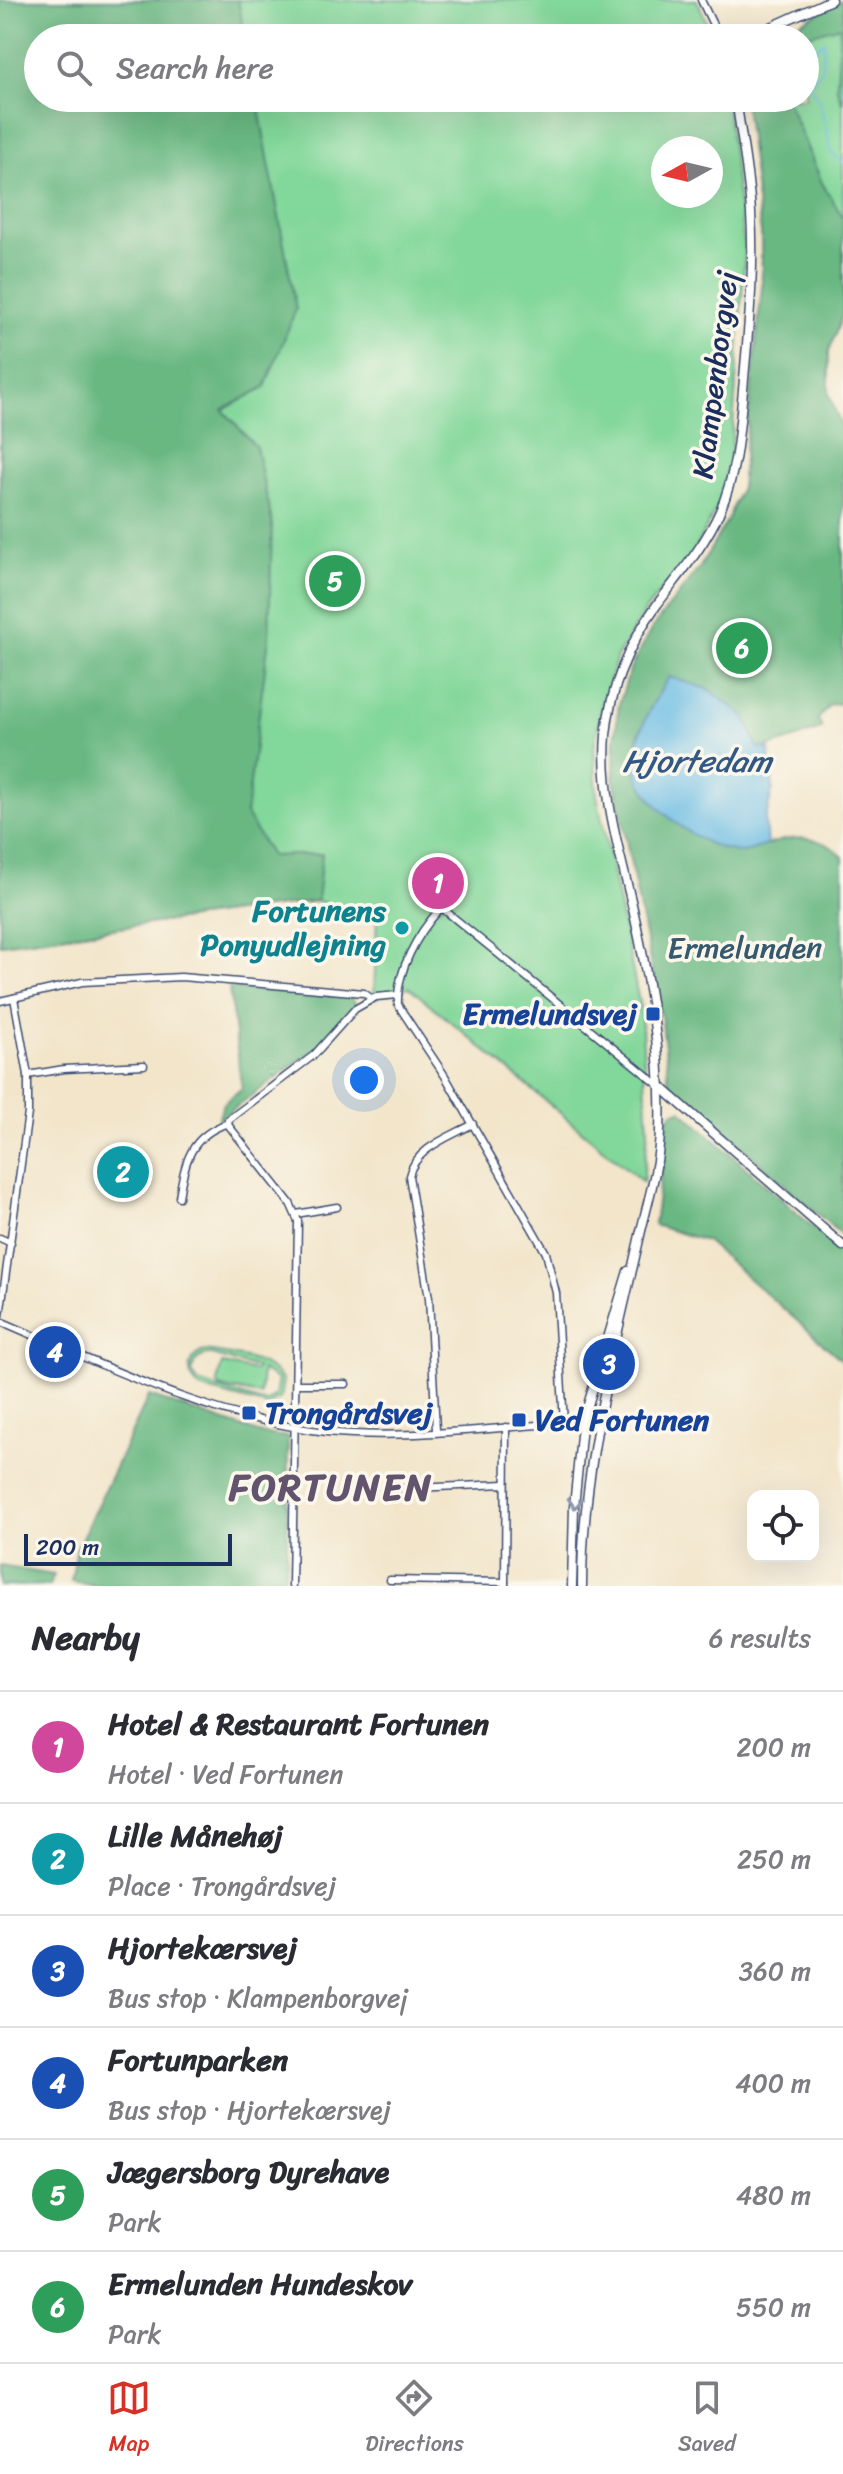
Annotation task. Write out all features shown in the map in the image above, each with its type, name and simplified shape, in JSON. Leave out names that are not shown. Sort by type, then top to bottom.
[{"type":"street","points":[[701,0],[713,24]]},
{"type":"street","points":[[778,24],[831,0]]},
{"type":"street","name":"Klampenborgvej","points":[[582,1586],[584,1531],[596,1427],[660,1135],[661,1087],[651,1002],[608,798],[606,735],[619,677],[630,650],[654,608],[691,563],[709,533],[722,507],[737,451],[753,250],[738,112]]},
{"type":"street","points":[[415,886],[661,1087],[843,1246]]},
{"type":"street","points":[[440,909],[416,939],[398,995],[402,1013],[473,1124],[546,1253],[553,1274],[564,1423]]},
{"type":"street","points":[[0,1001],[82,982],[181,977],[364,993],[372,999]]},
{"type":"street","points":[[228,1123],[230,1117],[314,1055],[355,1009],[372,999],[398,995]]},
{"type":"street","points":[[14,998],[28,1075],[28,1113],[0,1318],[185,1400],[221,1412],[295,1427],[363,1434],[564,1423],[596,1427]]},
{"type":"street","points":[[28,1075],[79,1067],[144,1065]]},
{"type":"street","points":[[179,1197],[189,1150],[217,1127],[228,1123]]},
{"type":"street","points":[[228,1123],[296,1214],[299,1232],[292,1586]]},
{"type":"street","points":[[436,1430],[429,1298],[409,1176],[415,1160],[425,1151],[473,1124]]},
{"type":"street","points":[[296,1214],[337,1207]]},
{"type":"street","points":[[0,1238],[11,1243]]},
{"type":"street","name":"Klampenborgvej","points":[[572,1586],[574,1507],[582,1425],[601,1352],[638,1244]]},
{"type":"street","points":[[298,1384],[346,1384]]},
{"type":"street","points":[[390,1580],[505,1584],[506,1427]]},
{"type":"street","points":[[392,1489],[505,1484]]},
{"type":"green space","points":[[0,0],[697,0],[708,24],[24,24],[24,112],[728,112],[745,253],[731,455],[718,506],[695,549],[643,613],[617,657],[603,701],[594,747],[597,796],[641,1012],[648,1130],[643,1182],[409,987],[374,998],[377,914],[317,901],[0,944]]},
{"type":"green space","points":[[0,0],[238,0],[242,24],[24,24],[24,112],[260,112],[296,309],[265,387],[223,410],[256,447],[272,522],[269,638],[246,814],[271,856],[322,854],[317,901],[0,944]]},
{"type":"green space","points":[[843,0],[843,105],[837,88],[840,26],[819,32],[819,24],[798,24]]},
{"type":"green space","points":[[840,26],[837,88],[843,105],[843,218],[822,183],[792,112],[819,112],[819,30]]},
{"type":"green space","name":"Ermelunden","points":[[746,112],[792,112],[822,183],[843,218],[843,313],[829,352],[829,394],[843,432],[843,703],[830,705],[818,719],[822,728],[780,744],[758,748],[669,677],[639,733],[635,763],[767,845],[797,838],[817,840],[843,857],[843,1236],[669,1084],[662,1021],[614,779],[619,704],[631,667],[652,628],[700,567],[728,519],[741,487],[762,287],[761,233]]},
{"type":"green space","points":[[229,988],[351,997],[356,1004],[321,1045],[218,1120],[223,1104],[242,1088]]},
{"type":"green space","points":[[681,1110],[843,1254],[843,1361],[706,1241],[654,1225],[668,1119],[673,1112]]},
{"type":"green space","points":[[129,1164],[139,1174],[138,1191],[106,1187],[107,1174],[115,1165]]},
{"type":"green space","points":[[205,1351],[259,1362],[277,1373],[283,1381],[280,1398],[267,1406],[200,1388],[190,1373],[191,1362]],"holes":[[[208,1355],[257,1368],[255,1371],[222,1364],[217,1382],[220,1387],[260,1395],[262,1370],[278,1380],[275,1396],[266,1402],[198,1382],[192,1372],[196,1361]]]},
{"type":"green space","points":[[149,1396],[258,1433],[288,1437],[287,1562],[282,1586],[100,1586],[71,1581],[77,1548]]},
{"type":"green space","points":[[0,1566],[54,1575],[49,1585],[0,1586]]},
{"type":"water","name":"Hjortedam","points":[[669,677],[708,689],[745,716],[758,748],[769,749],[773,788],[765,821],[767,845],[743,852],[711,844],[676,822],[647,794],[638,778],[635,763],[638,740],[646,718]]},
{"type":"waterway","points":[[819,73],[824,41]]},
{"type":"waterway","points":[[843,62],[843,93]]},
{"type":"waterway","points":[[819,100],[832,154],[843,162]]},
{"type":"place","name":"Jægersborg Dyrehave","points":[[335,581]]},
{"type":"place","name":"Ermelunden Hundeskov","points":[[742,648]]},
{"type":"place","name":"Hotel & Restaurant Fortunen","points":[[438,883]]},
{"type":"place","name":"Fortunens Ponyudlejning","points":[[402,928]]},
{"type":"place","name":"Ermelundsvej","points":[[653,1014]]},
{"type":"place","name":"Lille Månehøj","points":[[123,1172]]},
{"type":"place","name":"Fortunparken","points":[[55,1352]]},
{"type":"place","name":"Hjortekærsvej","points":[[609,1364]]},
{"type":"place","name":"Trongårdsvej","points":[[249,1413]]},
{"type":"place","name":"Ved Fortunen","points":[[519,1420]]},
{"type":"district","name":"FORTUNEN","points":[[331,1487]]}]
